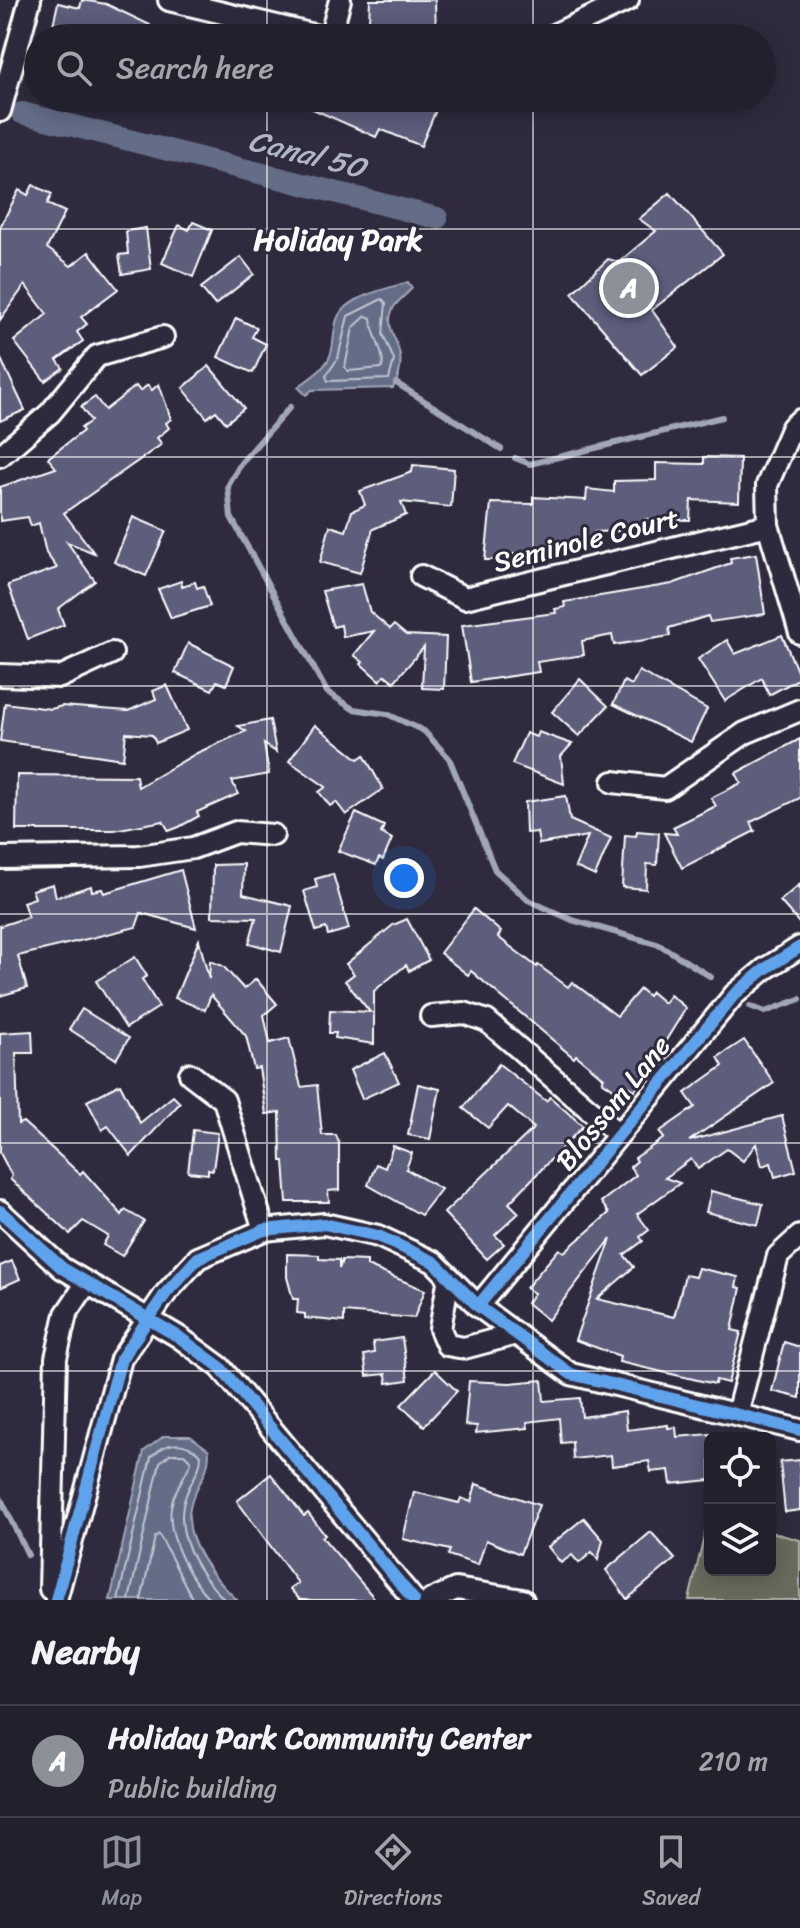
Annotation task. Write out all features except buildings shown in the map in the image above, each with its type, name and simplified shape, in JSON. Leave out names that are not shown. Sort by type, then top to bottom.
[{"type":"street","points":[[0,111],[30,0]]},
{"type":"street","points":[[169,0],[269,24]]},
{"type":"street","points":[[332,24],[340,0]]},
{"type":"street","points":[[577,24],[628,0]]},
{"type":"street","points":[[0,456],[50,413],[97,356],[163,337]]},
{"type":"street","points":[[800,420],[792,427],[767,485],[768,525],[800,633]]},
{"type":"street","name":"Seminole Court","points":[[421,576],[465,598],[768,525]]},
{"type":"street","points":[[0,675],[60,677],[112,653]]},
{"type":"street","points":[[613,782],[665,788],[745,733],[800,710]]},
{"type":"street","points":[[0,858],[139,856],[193,848],[236,832],[273,835]]},
{"type":"street","name":"Blossom Lane","points":[[478,1306],[734,995],[765,969],[800,947]]},
{"type":"street","points":[[431,1016],[464,1013],[487,1021],[618,1134]]},
{"type":"street","points":[[190,1074],[224,1100],[264,1230]]},
{"type":"street","points":[[0,1211],[62,1268],[147,1318],[220,1367],[414,1600]]},
{"type":"street","points":[[53,1600],[121,1359],[147,1318],[198,1258],[264,1230],[324,1224],[378,1236],[434,1262],[478,1306],[571,1374],[800,1430]]},
{"type":"street","points":[[737,1414],[778,1256],[800,1236]]},
{"type":"street","points":[[449,1277],[440,1329],[447,1345],[464,1348],[516,1334]]},
{"type":"street","points":[[53,1600],[56,1358],[66,1314],[86,1284]]},
{"type":"street","points":[[431,1600],[456,1589],[523,1600]]},
{"type":"green space","points":[[776,1534],[800,1540],[800,1600],[689,1600],[704,1537],[704,1576],[776,1576]]},
{"type":"water","points":[[408,282],[412,288],[394,307],[390,317],[401,362],[393,388],[312,390],[306,395],[298,387],[327,361],[332,350],[335,325],[344,309],[366,295]]},
{"type":"water","points":[[164,1436],[190,1436],[209,1450],[207,1468],[190,1508],[191,1534],[211,1571],[237,1600],[110,1600],[144,1451]]},
{"type":"waterway","name":"Canal 50","points":[[22,113],[437,218]]},
{"type":"waterway","points":[[396,383],[501,449]]},
{"type":"waterway","points":[[290,407],[241,463],[228,486],[231,517],[327,692],[353,709],[387,714],[424,731],[449,758],[495,870],[528,900],[572,920],[660,945],[711,977]]},
{"type":"waterway","points":[[515,458],[530,464],[722,417]]},
{"type":"waterway","points":[[750,1006],[765,1012],[800,999]]},
{"type":"waterway","points":[[0,1497],[28,1555]]},
{"type":"cycle path","points":[[478,1306],[734,995],[765,969],[800,947]]},
{"type":"cycle path","points":[[0,1211],[62,1268],[179,1337],[220,1367],[414,1600]]},
{"type":"cycle path","points":[[56,1600],[121,1359],[166,1293],[198,1258],[264,1230],[324,1224],[378,1236],[434,1262],[478,1306],[571,1374],[800,1430]]},
{"type":"place","name":"Holiday Park Community Center","points":[[629,288]]},
{"type":"district","name":"Holiday Park","points":[[338,240]]}]
